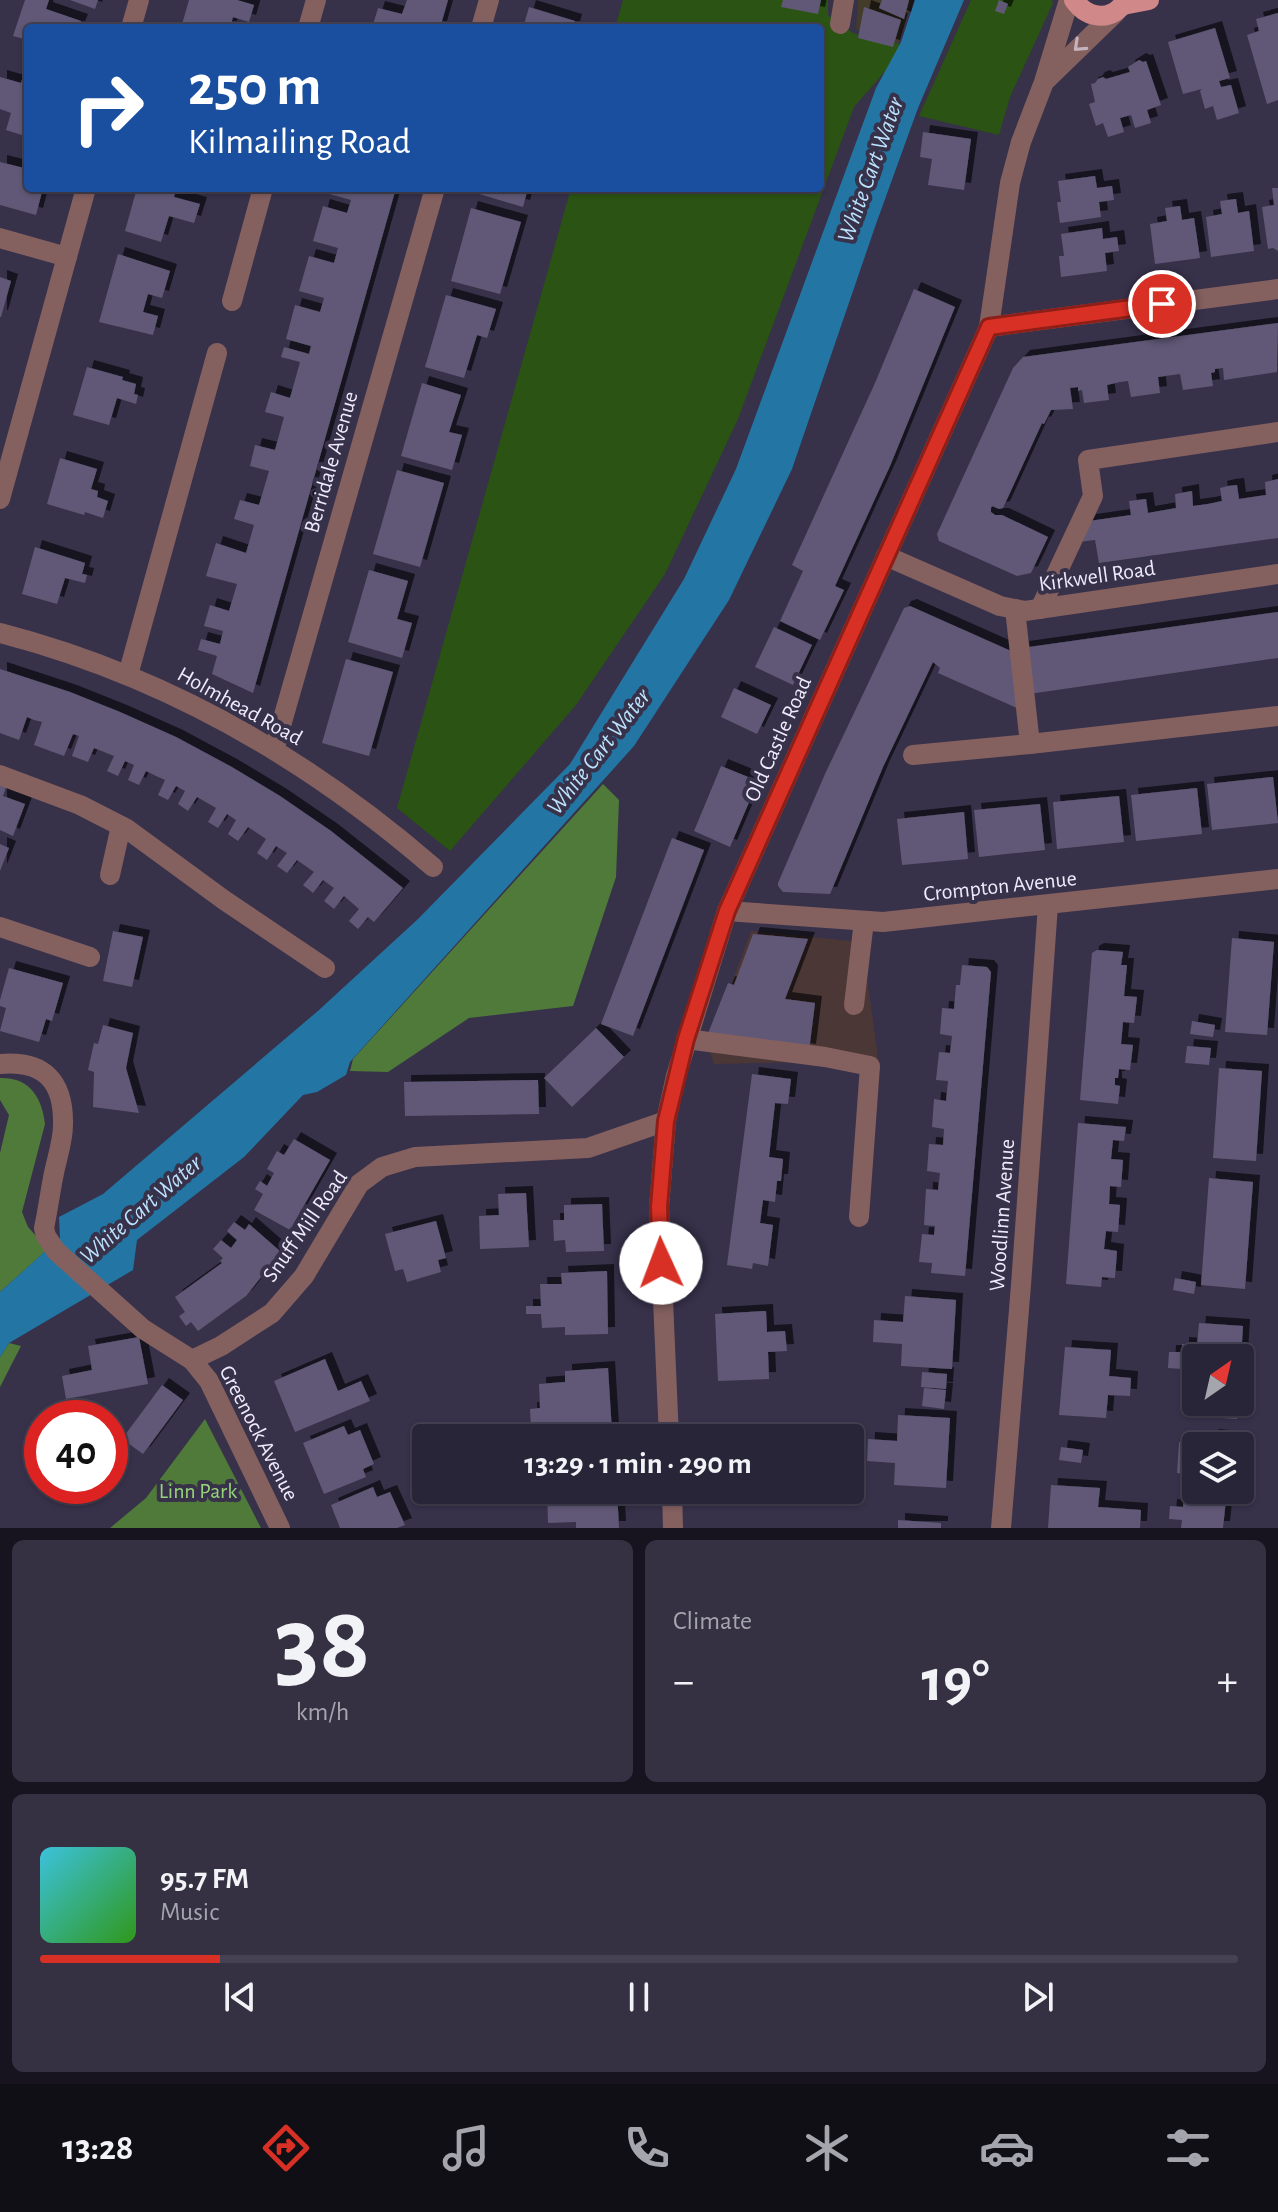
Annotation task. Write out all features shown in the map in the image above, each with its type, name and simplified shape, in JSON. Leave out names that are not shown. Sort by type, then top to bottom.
[{"type":"main road","name":"Old Castle Road","points":[[1071,0],[1088,14],[1107,16],[1122,6]]},
{"type":"main road","points":[[1122,6],[1149,0]]},
{"type":"street","points":[[132,24],[139,0]]},
{"type":"street","points":[[309,24],[316,0]]},
{"type":"street","points":[[482,24],[489,0]]},
{"type":"street","points":[[840,24],[844,0]]},
{"type":"street","name":"Old Castle Road","points":[[668,1424],[659,1207],[666,1121],[686,1039],[727,911],[989,327],[1010,183],[1021,142],[1071,0]]},
{"type":"street","name":"Old Castle Road","points":[[1044,82],[1122,6]]},
{"type":"street","points":[[0,499],[7,446],[85,192]]},
{"type":"street","points":[[232,301],[262,192]]},
{"type":"street","name":"Berridale Avenue","points":[[274,750],[434,192]]},
{"type":"street","points":[[0,238],[67,257]]},
{"type":"street","points":[[989,327],[1278,289]]},
{"type":"street","points":[[128,675],[217,353]]},
{"type":"street","points":[[1040,609],[1093,496],[1088,460],[1278,432]]},
{"type":"street","name":"Kirkwell Road","points":[[886,556],[1000,606],[1025,611],[1278,574]]},
{"type":"street","points":[[1015,609],[1030,744]]},
{"type":"street","name":"Holmhead Road","points":[[0,633],[71,653],[178,697],[274,750],[352,801],[433,867]]},
{"type":"street","points":[[913,755],[1278,716]]},
{"type":"street","points":[[0,775],[80,805],[121,826],[325,968]]},
{"type":"street","points":[[110,875],[121,826]]},
{"type":"street","name":"Crompton Avenue","points":[[727,911],[891,922],[1278,879]]},
{"type":"street","name":"Woodlinn Avenue","points":[[1001,1528],[1048,905]]},
{"type":"street","points":[[854,1005],[864,921]]},
{"type":"street","points":[[0,927],[90,957]]},
{"type":"street","points":[[686,1039],[870,1066],[859,1217]]},
{"type":"street","points":[[0,1064],[17,1062],[35,1066],[51,1077],[61,1097],[63,1126],[44,1228],[46,1236],[56,1251],[143,1329],[192,1360]]},
{"type":"street","name":"Snuff Mill Road","points":[[192,1360],[221,1346],[272,1313],[304,1276],[359,1184],[382,1167],[415,1157],[588,1148],[666,1121]]},
{"type":"street","name":"Greenock Avenue","points":[[192,1360],[209,1381],[280,1528]]},
{"type":"street","points":[[672,1504],[673,1528]]},
{"type":"shaded area","points":[[858,0],[912,0],[898,43],[856,29]]},
{"type":"shaded area","points":[[751,931],[862,942],[880,1071],[852,1061],[714,1064],[708,1047]]},
{"type":"green space","points":[[623,0],[828,0],[828,15],[853,33],[900,44],[888,68],[854,107],[824,188],[824,24],[616,24]]},
{"type":"green space","points":[[971,0],[1052,0],[1053,3],[1010,97],[999,135],[919,116]]},
{"type":"green space","points":[[570,192],[822,192],[738,419],[665,574],[576,705],[450,851],[397,808]]},
{"type":"green space","points":[[603,784],[619,800],[616,877],[573,1006],[469,1018],[388,1072],[350,1071],[353,1059]]},
{"type":"green space","points":[[0,1078],[27,1085],[41,1106],[45,1124],[22,1212],[28,1227],[48,1249],[0,1292],[0,1153],[9,1115],[0,1100]]},
{"type":"green space","points":[[9,1343],[21,1346],[0,1387],[0,1357]]},
{"type":"green space","name":"Linn Park","points":[[205,1419],[261,1528],[110,1528],[146,1498]]},
{"type":"water","name":"White Cart Water","points":[[915,0],[964,0],[918,108],[792,469],[729,600],[634,746],[350,1062],[346,1075],[317,1092],[303,1095],[244,1157],[137,1240],[133,1270],[9,1343],[0,1357],[0,1292],[60,1238],[59,1217],[103,1194],[319,1010],[418,919],[570,764],[684,579],[736,469],[876,88],[901,42]]},
{"type":"building","points":[[25,0],[49,0],[46,9],[81,21],[80,24],[24,24],[24,39],[13,36]]},
{"type":"building","points":[[70,0],[98,0],[95,9]]},
{"type":"building","points":[[189,0],[237,0],[254,5],[249,22],[233,17],[231,24],[182,24]]},
{"type":"building","points":[[407,0],[448,0],[441,24],[373,24],[378,8],[402,14]]},
{"type":"building","points":[[783,0],[821,0],[818,14],[781,7]]},
{"type":"building","points":[[882,0],[909,0],[904,19],[879,8]]},
{"type":"building","points":[[999,0],[1008,4],[1004,14],[995,11]]},
{"type":"building","points":[[529,7],[575,21],[574,24],[524,24]]},
{"type":"building","points":[[864,7],[901,20],[893,47],[858,38]]},
{"type":"building","points":[[1278,13],[1278,100],[1267,104],[1247,35],[1259,31],[1256,19]]},
{"type":"building","points":[[1215,28],[1230,78],[1219,81],[1221,87],[1231,85],[1239,113],[1217,120],[1213,106],[1205,109],[1202,89],[1183,94],[1168,42]]},
{"type":"building","points":[[1139,60],[1146,61],[1161,105],[1147,110],[1151,123],[1135,128],[1131,115],[1120,118],[1124,132],[1108,137],[1103,123],[1096,126],[1089,104],[1095,102],[1091,84],[1103,77],[1106,79],[1130,72],[1128,67]]},
{"type":"building","points":[[24,73],[24,136],[6,130],[11,113],[0,109],[0,77],[21,83]]},
{"type":"building","points":[[923,132],[971,139],[964,190],[928,185],[932,159],[920,157]]},
{"type":"building","points":[[0,162],[24,168],[24,192],[42,192],[36,215],[0,205]]},
{"type":"building","points":[[1095,176],[1097,188],[1112,186],[1114,200],[1099,202],[1101,217],[1060,223],[1058,181]]},
{"type":"building","points":[[1272,188],[1278,188],[1278,251],[1268,249],[1262,207],[1274,205]]},
{"type":"building","points":[[136,192],[172,192],[175,193],[174,197],[200,204],[194,223],[169,216],[161,242],[125,231]]},
{"type":"building","points":[[395,192],[253,693],[212,674],[217,656],[198,650],[201,639],[220,644],[223,631],[204,626],[210,605],[229,611],[237,584],[206,576],[216,543],[246,553],[254,525],[234,519],[240,500],[259,505],[269,471],[250,466],[255,445],[275,450],[284,417],[265,412],[271,392],[290,398],[300,362],[281,357],[284,347],[309,354],[311,346],[286,339],[295,305],[320,312],[324,298],[299,291],[309,256],[334,263],[338,248],[313,241],[323,206],[347,213],[351,200],[326,193]]},
{"type":"building","points":[[476,192],[527,192],[523,207]]},
{"type":"building","points":[[1236,199],[1238,213],[1249,211],[1254,251],[1211,257],[1206,217],[1222,214],[1220,201]]},
{"type":"building","points":[[1180,206],[1182,220],[1194,218],[1200,258],[1155,264],[1150,224],[1167,221],[1165,208]]},
{"type":"building","points":[[471,208],[521,222],[500,294],[451,281]]},
{"type":"building","points":[[1102,228],[1103,239],[1117,237],[1119,251],[1105,253],[1107,271],[1061,277],[1059,256],[1064,256],[1061,234]]},
{"type":"building","points":[[118,254],[170,271],[162,298],[148,294],[143,312],[158,316],[153,335],[99,322]]},
{"type":"building","points":[[0,277],[11,281],[1,317],[0,317]]},
{"type":"building","points":[[914,289],[955,307],[890,466],[835,586],[844,590],[820,640],[780,621],[803,571],[792,565]]},
{"type":"building","points":[[446,295],[496,309],[487,338],[477,335],[464,378],[425,367]]},
{"type":"building","points":[[1278,323],[1277,372],[1224,380],[1223,368],[1215,369],[1211,373],[1213,386],[1183,390],[1180,374],[1158,377],[1160,393],[1131,397],[1128,381],[1120,382],[1107,385],[1109,400],[1084,403],[1082,390],[1070,388],[1073,409],[1051,410],[1003,508],[991,508],[995,515],[1002,515],[1048,537],[1031,573],[1017,576],[939,541],[937,534],[1013,368],[1023,357]]},
{"type":"building","points":[[87,367],[136,384],[136,404],[117,398],[109,425],[73,415]]},
{"type":"building","points":[[422,383],[461,395],[449,432],[462,435],[452,470],[401,456]]},
{"type":"building","points":[[60,458],[97,469],[91,489],[98,491],[97,497],[108,501],[103,518],[47,504]]},
{"type":"building","points":[[397,470],[444,483],[420,567],[373,554]]},
{"type":"building","points":[[1278,479],[1278,538],[1099,563],[1095,540],[1078,542],[1089,521],[1131,515],[1129,501],[1146,499],[1148,513],[1176,508],[1175,494],[1192,491],[1193,506],[1222,501],[1220,488],[1228,486],[1237,485],[1239,499],[1266,495],[1265,482]]},
{"type":"building","points":[[35,547],[85,563],[82,574],[87,575],[85,583],[65,578],[57,604],[22,594]]},
{"type":"building","points":[[369,570],[408,581],[397,619],[412,623],[402,658],[348,642]]},
{"type":"building","points":[[910,606],[1011,651],[1019,709],[938,673],[940,668],[933,662],[883,767],[830,894],[783,892],[778,883],[825,774],[904,608]]},
{"type":"building","points":[[1278,612],[1278,658],[1029,694],[1022,648]]},
{"type":"building","points":[[774,627],[812,645],[793,685],[755,667]]},
{"type":"building","points":[[346,659],[393,672],[369,756],[322,743]]},
{"type":"building","points":[[0,669],[120,712],[230,766],[331,831],[403,888],[374,922],[368,917],[358,929],[349,921],[359,909],[344,896],[334,909],[324,901],[334,888],[323,880],[313,893],[303,885],[314,872],[297,860],[287,873],[277,866],[287,853],[276,846],[267,860],[257,853],[266,839],[248,827],[238,841],[228,834],[236,820],[227,814],[218,828],[208,822],[216,808],[197,797],[188,811],[178,804],[185,791],[176,786],[168,800],[158,795],[165,780],[146,771],[139,785],[128,780],[134,765],[125,761],[118,776],[107,771],[114,756],[94,748],[88,762],[72,756],[79,736],[73,734],[64,756],[34,745],[42,722],[27,717],[19,740],[0,733]]},
{"type":"building","points":[[734,688],[771,705],[757,734],[721,717]]},
{"type":"building","points":[[721,766],[758,781],[730,847],[694,831]]},
{"type":"building","points":[[1273,777],[1278,823],[1212,830],[1207,784]]},
{"type":"building","points":[[0,785],[6,787],[3,796],[25,804],[13,836],[0,830]]},
{"type":"building","points":[[1197,788],[1202,834],[1136,841],[1131,795]]},
{"type":"building","points":[[1119,796],[1124,842],[1057,849],[1053,802]]},
{"type":"building","points":[[1040,804],[1045,850],[979,857],[974,810]]},
{"type":"building","points":[[964,812],[968,859],[902,865],[897,819]]},
{"type":"building","points":[[672,838],[704,850],[633,1036],[601,1024]]},
{"type":"building","points":[[0,844],[9,848],[0,871]]},
{"type":"building","points":[[113,931],[143,937],[132,987],[103,981]]},
{"type":"building","points":[[753,934],[808,939],[785,999],[815,1003],[809,1051],[707,1036],[728,983],[734,985]]},
{"type":"building","points":[[1232,938],[1274,942],[1267,1035],[1225,1032]]},
{"type":"building","points":[[1097,950],[1123,952],[1121,965],[1127,965],[1124,996],[1137,997],[1134,1023],[1123,1022],[1121,1044],[1133,1045],[1130,1070],[1119,1069],[1118,1078],[1115,1078],[1115,1085],[1120,1086],[1118,1104],[1080,1100],[1092,953]]},
{"type":"building","points":[[962,965],[987,967],[991,972],[965,1276],[931,1273],[932,1263],[919,1262],[922,1234],[934,1235],[935,1226],[924,1225],[926,1189],[938,1190],[940,1173],[927,1171],[929,1144],[943,1145],[944,1129],[932,1127],[934,1099],[946,1101],[948,1081],[936,1080],[939,1052],[950,1053],[952,1036],[940,1034],[942,1008],[954,1009]]},
{"type":"building","points":[[9,968],[63,983],[52,1021],[46,1019],[39,1042],[0,1031],[6,1008],[0,1006],[0,1000]]},
{"type":"building","points":[[1192,1021],[1215,1025],[1213,1037],[1190,1034]]},
{"type":"building","points":[[103,1025],[133,1033],[126,1068],[139,1113],[93,1107],[94,1072],[88,1070],[94,1043],[98,1044]]},
{"type":"building","points":[[596,1028],[624,1057],[572,1107],[544,1078]]},
{"type":"building","points":[[1187,1046],[1211,1048],[1209,1065],[1185,1063]]},
{"type":"building","points":[[1219,1068],[1262,1071],[1256,1161],[1213,1158]]},
{"type":"building","points":[[752,1074],[791,1079],[788,1104],[775,1103],[769,1157],[783,1159],[781,1181],[777,1181],[775,1202],[763,1200],[760,1223],[773,1225],[768,1266],[753,1263],[752,1269],[727,1265]]},
{"type":"building","points":[[538,1080],[539,1114],[405,1116],[404,1082]]},
{"type":"building","points":[[1078,1123],[1126,1127],[1124,1141],[1113,1140],[1111,1159],[1123,1160],[1121,1187],[1110,1186],[1109,1204],[1120,1205],[1118,1232],[1106,1231],[1104,1249],[1117,1251],[1115,1278],[1102,1277],[1101,1287],[1066,1284]]},
{"type":"building","points":[[294,1139],[330,1160],[290,1230],[254,1210],[263,1194],[255,1189],[260,1181],[267,1186],[274,1173],[267,1169],[277,1151],[284,1155]]},
{"type":"building","points":[[1209,1178],[1253,1182],[1245,1289],[1201,1285]]},
{"type":"building","points":[[526,1193],[529,1247],[480,1249],[479,1216],[499,1215],[498,1194]]},
{"type":"building","points":[[602,1204],[604,1251],[566,1252],[565,1240],[554,1241],[553,1220],[564,1220],[564,1205]]},
{"type":"building","points":[[436,1221],[446,1258],[438,1260],[441,1272],[407,1282],[403,1269],[395,1271],[385,1234]]},
{"type":"building","points":[[234,1222],[245,1230],[249,1224],[281,1252],[246,1296],[198,1331],[191,1322],[186,1326],[179,1316],[185,1312],[175,1297],[222,1263],[223,1258],[213,1249],[221,1240],[231,1248],[237,1240],[227,1231]]},
{"type":"building","points":[[607,1271],[608,1334],[565,1335],[565,1327],[542,1328],[541,1314],[526,1314],[526,1306],[541,1306],[540,1284],[562,1284],[561,1273]]},
{"type":"building","points":[[1175,1278],[1196,1282],[1194,1294],[1173,1290]]},
{"type":"building","points":[[905,1296],[956,1300],[952,1369],[901,1366],[902,1344],[873,1342],[874,1320],[903,1322]]},
{"type":"building","points":[[766,1311],[767,1332],[785,1331],[787,1351],[768,1352],[769,1379],[718,1381],[715,1314]]},
{"type":"building","points":[[1199,1323],[1243,1326],[1242,1344],[1197,1344]]},
{"type":"building","points":[[139,1337],[148,1384],[66,1399],[62,1376],[92,1370],[88,1346]]},
{"type":"building","points":[[1065,1347],[1111,1350],[1109,1376],[1131,1378],[1130,1396],[1108,1395],[1106,1418],[1059,1415]]},
{"type":"building","points":[[1169,1352],[1182,1352],[1182,1369],[1168,1368]]},
{"type":"building","points":[[325,1359],[338,1391],[361,1381],[370,1401],[295,1432],[274,1381]]},
{"type":"building","points":[[608,1368],[612,1424],[531,1424],[530,1409],[540,1408],[539,1384],[565,1382],[565,1371]]},
{"type":"building","points":[[922,1372],[947,1374],[946,1389],[921,1387]]},
{"type":"building","points":[[162,1385],[183,1400],[143,1454],[128,1443],[128,1431]]},
{"type":"building","points":[[924,1388],[946,1390],[944,1409],[922,1406]]},
{"type":"building","points":[[898,1415],[950,1418],[946,1488],[894,1485],[895,1463],[867,1461],[868,1439],[897,1441]]},
{"type":"building","points":[[1192,1416],[1237,1416],[1237,1419]]},
{"type":"building","points":[[344,1426],[348,1435],[360,1430],[374,1464],[363,1469],[366,1477],[324,1494],[303,1443]]},
{"type":"building","points":[[1179,1442],[1182,1442],[1182,1474],[1177,1473]]},
{"type":"building","points":[[1061,1447],[1083,1450],[1081,1463],[1059,1460]]},
{"type":"building","points":[[1051,1485],[1100,1488],[1098,1507],[1141,1510],[1140,1528],[1048,1528]]},
{"type":"building","points":[[373,1487],[377,1497],[390,1492],[405,1525],[397,1528],[340,1528],[331,1505]]},
{"type":"building","points":[[547,1504],[618,1504],[619,1528],[576,1528],[576,1522],[548,1523]]},
{"type":"building","points":[[725,1504],[774,1504],[725,1506]]},
{"type":"building","points":[[1183,1504],[1226,1504],[1223,1528],[1181,1528],[1182,1520],[1169,1519],[1170,1506],[1183,1507]]},
{"type":"building","points":[[898,1520],[941,1523],[941,1528],[898,1528]]},
{"type":"route","points":[[661,1263],[659,1207],[666,1121],[686,1039],[727,911],[989,327],[1162,304]]}]
